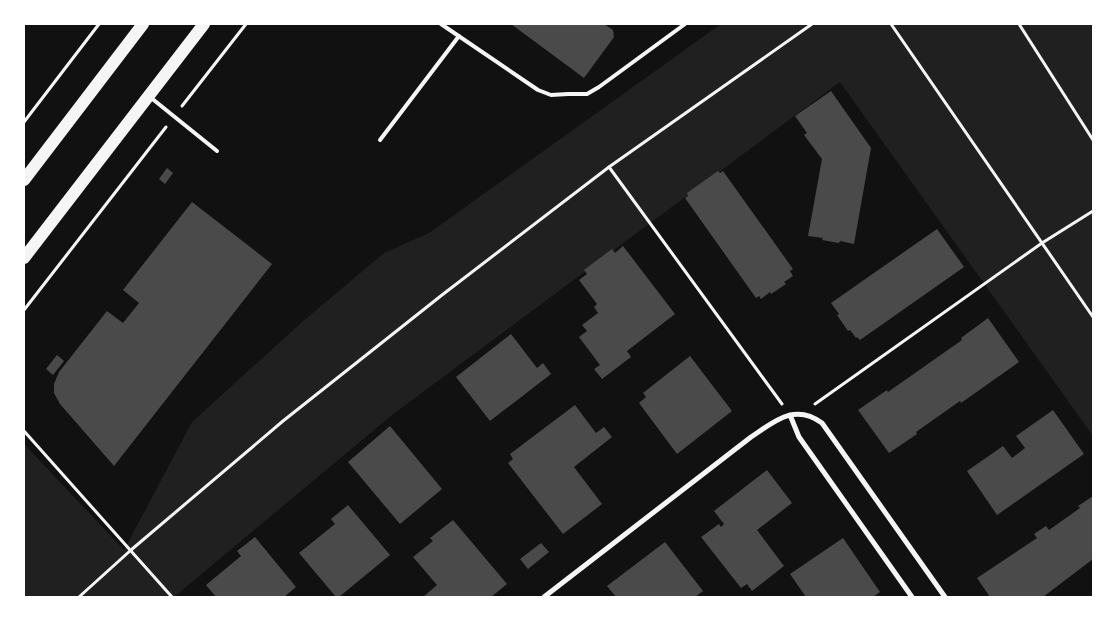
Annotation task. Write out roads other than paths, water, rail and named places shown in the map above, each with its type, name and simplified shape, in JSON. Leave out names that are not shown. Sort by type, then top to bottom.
[{"type":"main road","points":[[24,180],[144,24]]},
{"type":"main road","points":[[24,258],[204,24]]},
{"type":"street","points":[[544,597],[751,437],[772,423],[790,415],[802,413],[812,416],[822,423],[945,597]]},
{"type":"street","points":[[790,415],[799,437],[912,597]]},
{"type":"lane","points":[[441,24],[538,90],[551,94],[587,94],[685,24]]},
{"type":"lane","points":[[380,140],[459,36]]},
{"type":"lane","points":[[149,95],[217,151]]}]
